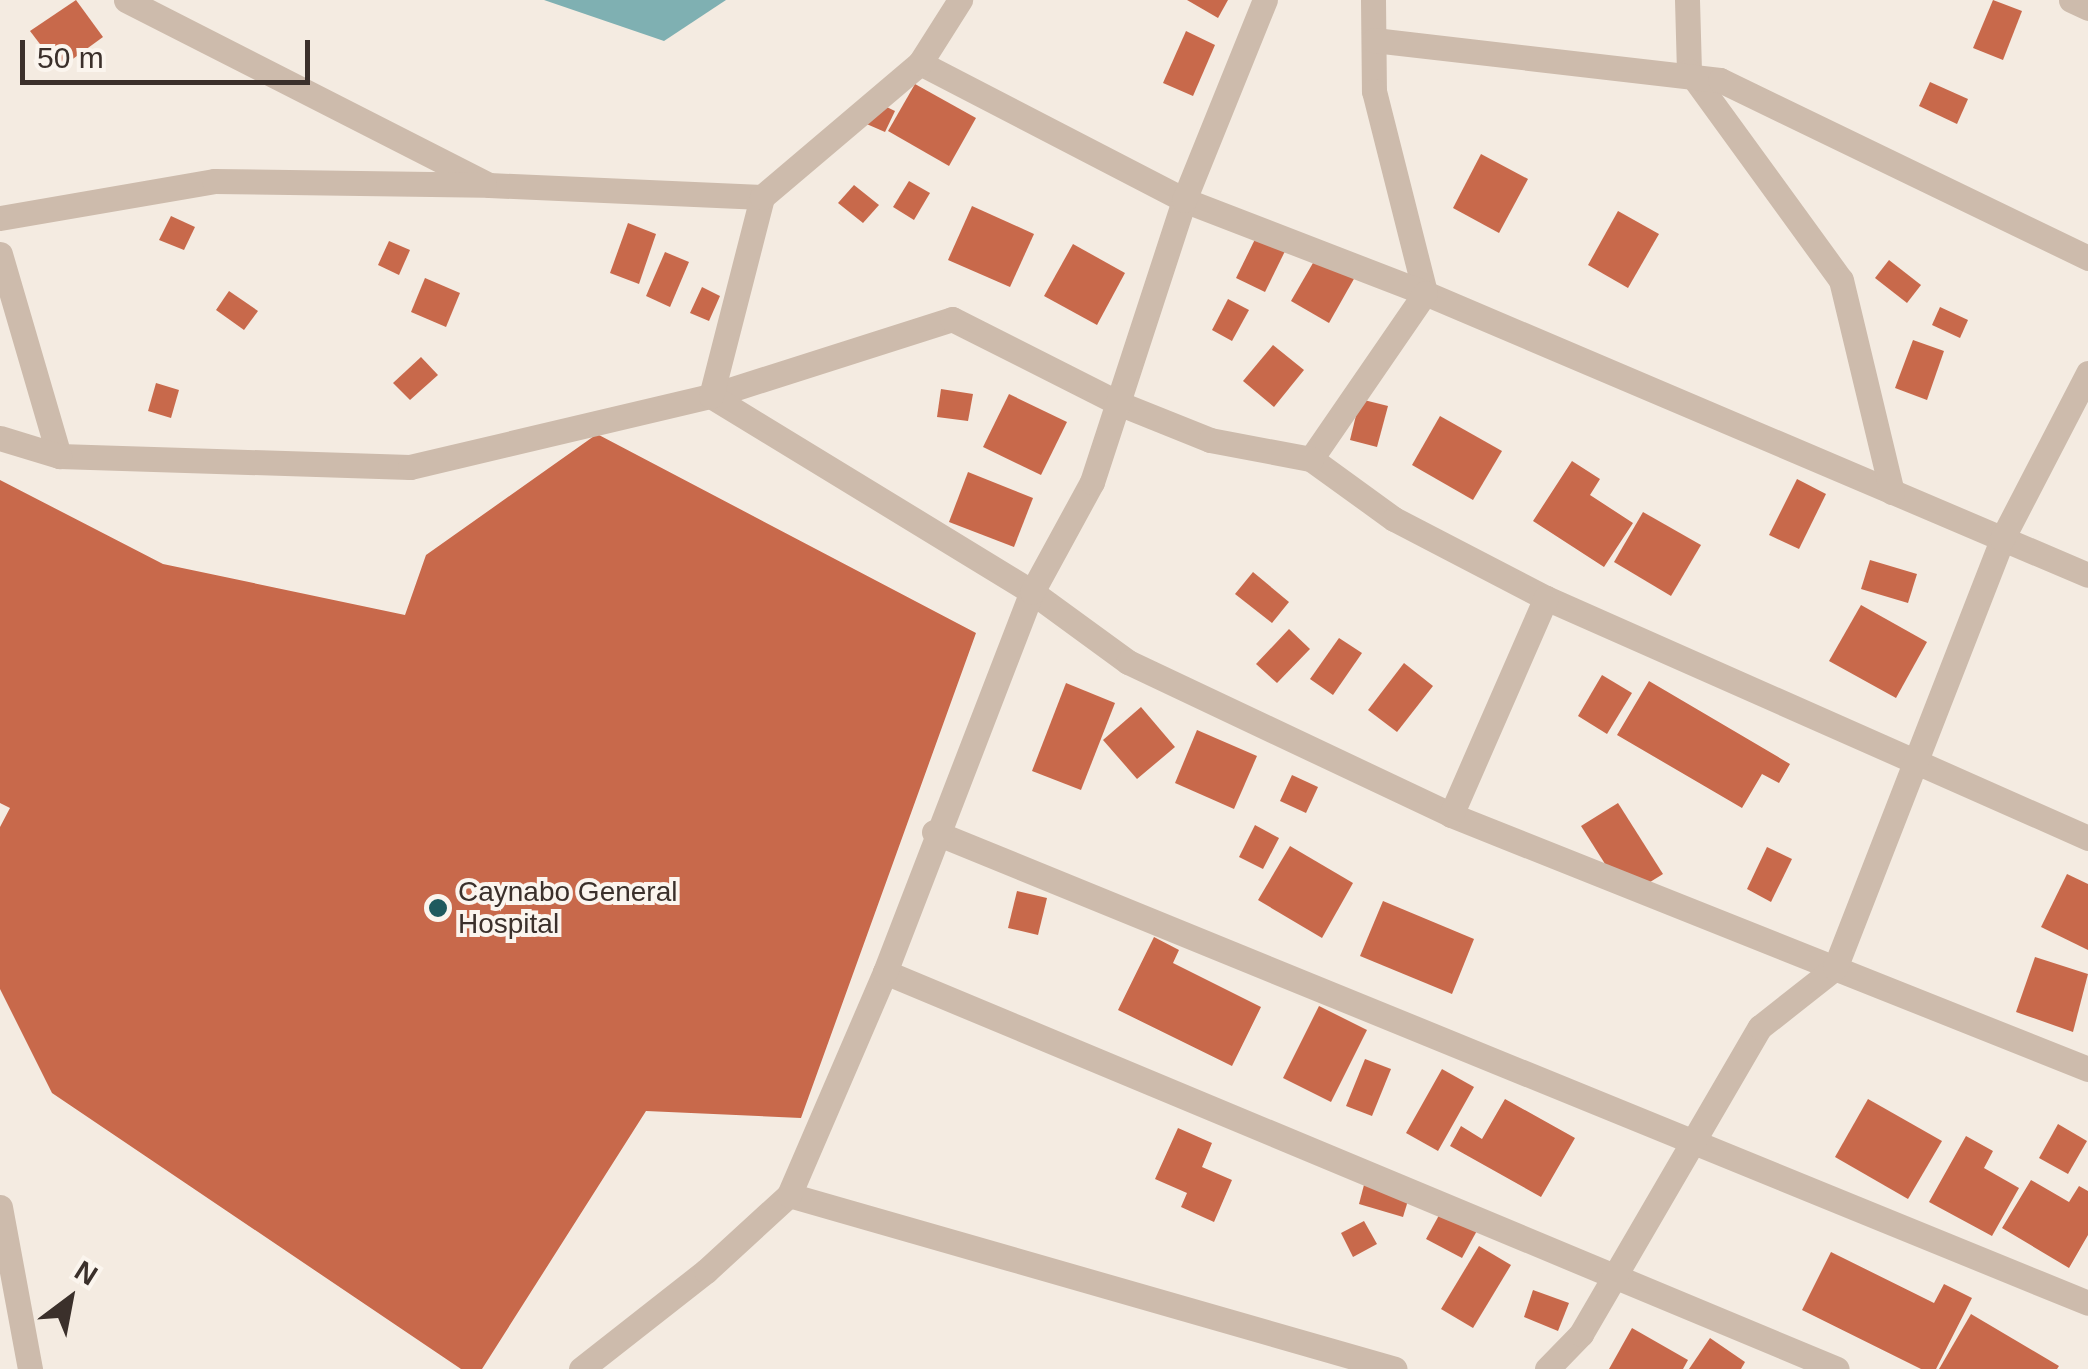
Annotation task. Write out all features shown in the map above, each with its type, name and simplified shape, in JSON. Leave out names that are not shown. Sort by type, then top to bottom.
[{"type":"street","points":[[126,0],[488,185]]},
{"type":"street","points":[[711,396],[762,197],[920,63],[960,0]]},
{"type":"street","points":[[582,1369],[706,1271],[789,1195],[885,972],[934,832],[1032,592],[1092,482],[1184,200],[1265,0]]},
{"type":"street","points":[[1311,459],[1425,294],[1374,91],[1373,0]]},
{"type":"street","points":[[1687,0],[1693,76],[1841,280],[1892,492]]},
{"type":"street","points":[[2071,0],[2088,8]]},
{"type":"street","points":[[1374,40],[1720,80],[2088,258]]},
{"type":"street","points":[[920,63],[1184,200],[1425,294],[2088,575]]},
{"type":"street","points":[[0,218],[214,181],[488,185],[762,197]]},
{"type":"street","points":[[0,254],[59,456]]},
{"type":"street","points":[[0,438],[59,456],[410,467],[711,396],[952,319],[1118,403],[1210,440],[1311,459],[1394,519],[1546,598],[1914,765],[2088,838]]},
{"type":"street","points":[[1547,1369],[1580,1334],[1760,1028],[1835,968],[2002,538],[2088,373]]},
{"type":"street","points":[[711,396],[1032,592],[1128,662],[1451,814],[2088,1069]]},
{"type":"street","points":[[1451,814],[1546,598]]},
{"type":"street","points":[[934,832],[2088,1304]]},
{"type":"street","points":[[885,972],[1837,1369]]},
{"type":"street","points":[[789,1195],[1395,1369]]},
{"type":"street","points":[[0,1207],[30,1369]]},
{"type":"water","points":[[544,0],[726,0],[664,41]]},
{"type":"building","points":[[76,0],[103,37],[59,69],[30,31]]},
{"type":"building","points":[[1187,0],[1228,0],[1218,18]]},
{"type":"building","points":[[1993,0],[2022,11],[2003,60],[1973,48]]},
{"type":"building","points":[[1186,31],[1215,45],[1193,96],[1163,83]]},
{"type":"building","points":[[1930,82],[1968,99],[1957,124],[1919,106]]},
{"type":"building","points":[[915,84],[976,118],[949,166],[888,131]]},
{"type":"building","points":[[872,100],[895,111],[885,132],[862,122]]},
{"type":"building","points":[[1481,154],[1528,179],[1499,233],[1453,208]]},
{"type":"building","points":[[909,181],[930,193],[914,220],[893,207]]},
{"type":"building","points":[[854,185],[879,205],[863,223],[838,203]]},
{"type":"building","points":[[972,206],[1034,234],[1010,287],[948,260]]},
{"type":"building","points":[[1618,211],[1659,234],[1628,288],[1588,265]]},
{"type":"building","points":[[171,216],[195,227],[184,250],[159,240]]},
{"type":"building","points":[[628,223],[656,234],[639,284],[610,273]]},
{"type":"building","points":[[1259,231],[1288,245],[1265,292],[1236,278]]},
{"type":"building","points":[[389,241],[410,250],[399,275],[378,265]]},
{"type":"building","points":[[1073,244],[1125,273],[1097,325],[1044,296]]},
{"type":"building","points":[[665,252],[689,262],[670,307],[646,296]]},
{"type":"building","points":[[1317,256],[1355,277],[1329,323],[1291,301]]},
{"type":"building","points":[[1889,260],[1921,285],[1907,303],[1875,278]]},
{"type":"building","points":[[425,278],[460,293],[446,327],[411,312]]},
{"type":"building","points":[[702,287],[720,296],[709,321],[690,313]]},
{"type":"building","points":[[229,291],[258,311],[244,330],[216,310]]},
{"type":"building","points":[[1228,299],[1249,310],[1232,341],[1212,330]]},
{"type":"building","points":[[1940,307],[1968,320],[1960,338],[1932,325]]},
{"type":"building","points":[[1913,340],[1944,351],[1927,400],[1895,388]]},
{"type":"building","points":[[1273,345],[1304,370],[1274,407],[1243,381]]},
{"type":"building","points":[[421,357],[438,375],[410,400],[393,383]]},
{"type":"building","points":[[156,383],[179,390],[171,418],[148,411]]},
{"type":"building","points":[[941,389],[973,394],[968,421],[937,417]]},
{"type":"building","points":[[1009,394],[1067,422],[1041,475],[983,447]]},
{"type":"building","points":[[1360,399],[1388,406],[1377,447],[1350,440]]},
{"type":"building","points":[[1440,416],[1502,451],[1473,500],[1412,465]]},
{"type":"building","name":"Caynabo General Hospital","points":[[597,434],[976,633],[801,1118],[646,1111],[482,1369],[461,1369],[52,1093],[0,989],[0,827],[10,808],[0,803],[0,480],[163,564],[405,615],[426,555]]},
{"type":"building","points":[[1572,461],[1600,479],[1590,495],[1633,523],[1604,567],[1533,521]]},
{"type":"building","points":[[968,472],[1033,498],[1014,547],[949,522]]},
{"type":"building","points":[[1797,479],[1826,494],[1799,549],[1769,535]]},
{"type":"building","points":[[1643,512],[1701,545],[1671,596],[1614,562]]},
{"type":"building","points":[[1870,560],[1917,574],[1908,603],[1861,589]]},
{"type":"building","points":[[1253,572],[1289,602],[1272,623],[1235,594]]},
{"type":"building","points":[[1861,605],[1927,642],[1896,698],[1829,661]]},
{"type":"building","points":[[1289,629],[1310,649],[1277,683],[1256,664]]},
{"type":"building","points":[[1339,638],[1362,653],[1333,695],[1310,679]]},
{"type":"building","points":[[1404,663],[1433,686],[1397,732],[1368,710]]},
{"type":"building","points":[[1602,675],[1632,693],[1607,734],[1578,716]]},
{"type":"building","points":[[1649,681],[1790,764],[1779,783],[1762,774],[1742,808],[1617,735]]},
{"type":"building","points":[[1066,683],[1115,703],[1081,790],[1032,771]]},
{"type":"building","points":[[1141,707],[1175,747],[1137,779],[1103,740]]},
{"type":"building","points":[[1197,730],[1257,756],[1234,809],[1175,783]]},
{"type":"building","points":[[1292,775],[1318,787],[1306,813],[1280,801]]},
{"type":"building","points":[[1618,803],[1663,874],[1626,897],[1581,826]]},
{"type":"building","points":[[1255,825],[1279,838],[1263,869],[1239,857]]},
{"type":"building","points":[[1290,846],[1353,883],[1322,938],[1258,900]]},
{"type":"building","points":[[1767,847],[1792,859],[1771,902],[1747,889]]},
{"type":"building","points":[[2067,874],[2088,884],[2088,950],[2041,927]]},
{"type":"building","points":[[1017,891],[1047,898],[1038,935],[1008,928]]},
{"type":"building","points":[[1383,901],[1474,939],[1452,994],[1360,956]]},
{"type":"building","points":[[1154,937],[1179,950],[1173,963],[1261,1007],[1232,1066],[1118,1010]]},
{"type":"building","points":[[2035,957],[2088,974],[2073,1032],[2016,1012]]},
{"type":"building","points":[[1319,1006],[1367,1030],[1331,1102],[1283,1078]]},
{"type":"building","points":[[1365,1059],[1391,1069],[1372,1116],[1346,1106]]},
{"type":"building","points":[[1442,1069],[1474,1087],[1438,1151],[1406,1133]]},
{"type":"building","points":[[1505,1099],[1575,1138],[1541,1197],[1450,1146],[1461,1126],[1482,1139]]},
{"type":"building","points":[[1868,1099],[1942,1141],[1908,1199],[1835,1157]]},
{"type":"building","points":[[2058,1124],[2087,1141],[2068,1174],[2039,1158]]},
{"type":"building","points":[[1178,1128],[1212,1143],[1202,1167],[1232,1180],[1214,1222],[1181,1207],[1187,1193],[1155,1179]]},
{"type":"building","points":[[1966,1136],[1993,1151],[1984,1168],[2019,1188],[1992,1236],[1929,1202]]},
{"type":"building","points":[[2031,1180],[2069,1202],[2079,1186],[2088,1191],[2088,1235],[2069,1268],[2002,1228]]},
{"type":"building","points":[[1365,1181],[1410,1194],[1403,1217],[1359,1204]]},
{"type":"building","points":[[1443,1208],[1479,1227],[1462,1258],[1426,1239]]},
{"type":"building","points":[[1364,1221],[1377,1244],[1353,1257],[1341,1233]]},
{"type":"building","points":[[1479,1246],[1511,1265],[1473,1328],[1441,1309]]},
{"type":"building","points":[[1831,1252],[1934,1303],[1944,1284],[1972,1298],[1936,1369],[1921,1369],[1802,1310]]},
{"type":"building","points":[[1533,1290],[1569,1303],[1558,1331],[1524,1317]]},
{"type":"building","points":[[1971,1314],[2059,1366],[1939,1369]]},
{"type":"building","points":[[1632,1328],[1688,1360],[1683,1369],[1609,1369]]},
{"type":"building","points":[[1710,1338],[1745,1362],[1741,1369],[1689,1369]]},
{"type":"place","name":"Caynabo General Hospital","points":[[438,908]]}]
